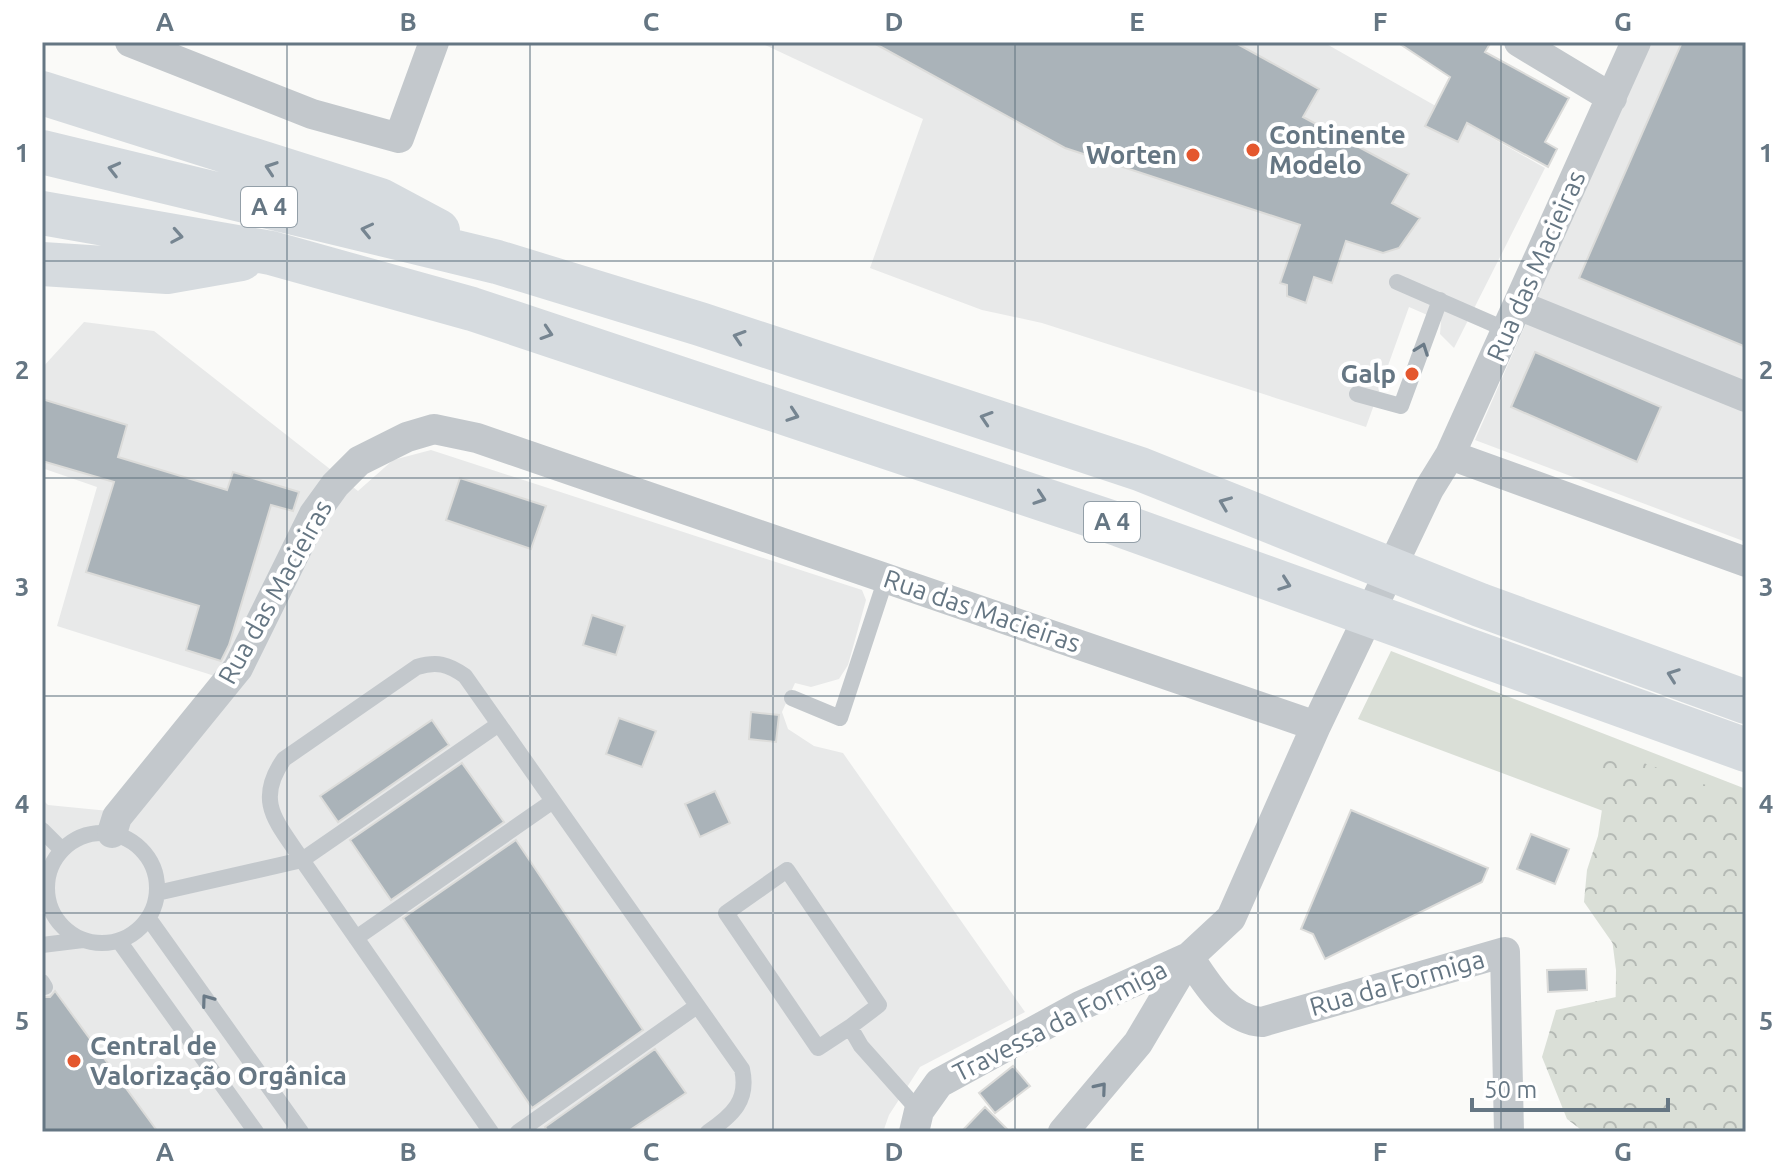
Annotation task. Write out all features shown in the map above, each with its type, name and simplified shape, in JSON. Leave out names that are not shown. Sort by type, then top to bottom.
[{"type":"highway","points":[[54,94],[307,180],[380,200],[497,262]]},
{"type":"highway","name":"A 4","points":[[42,152],[497,262],[1140,469],[1480,605],[1746,702]]},
{"type":"highway","name":"A 4","points":[[42,213],[271,253],[472,309],[1120,525],[1746,750]]},
{"type":"highway","points":[[42,264],[167,272],[271,253]]},
{"type":"street","points":[[130,42],[312,114],[399,138],[434,42]]},
{"type":"street","points":[[1519,42],[1612,98]]},
{"type":"street","name":"Rua das Macieiras","points":[[112,833],[117,817],[238,668],[314,514],[335,485],[359,461],[407,437],[434,429],[477,438],[1316,726],[1334,694],[1429,489],[1450,455],[1636,42]]},
{"type":"street","points":[[1512,317],[1746,397]]},
{"type":"street","points":[[1450,455],[1746,562]]},
{"type":"street","points":[[1063,1132],[1138,1043],[1189,957],[1231,918],[1316,726]]},
{"type":"street","name":"Rua da Formiga","points":[[1189,957],[1226,1005],[1245,1021],[1262,1022],[1505,952],[1509,1132]]},
{"type":"street","name":"Travessa da Formiga","points":[[917,1122],[939,1083],[1080,1006],[1189,957]]},
{"type":"lane","points":[[1397,282],[1440,300],[1512,317]]},
{"type":"lane","points":[[1357,394],[1401,406],[1440,300]]},
{"type":"lane","points":[[792,698],[840,718],[886,578]]},
{"type":"lane","points":[[491,1132],[302,860],[273,815],[268,795],[271,778],[284,759],[417,667],[433,663],[450,665],[465,676],[742,1069],[746,1085],[741,1101],[730,1117],[708,1132]]},
{"type":"lane","points":[[157,893],[302,860],[499,724]]},
{"type":"lane","points":[[356,938],[553,801]]},
{"type":"lane","points":[[42,830],[62,850]]},
{"type":"lane","points":[[42,945],[83,940],[101,943],[119,941],[136,932],[149,919],[157,893],[153,866],[144,851],[129,839],[112,833],[94,833],[76,839],[47,866],[51,909],[67,931],[83,940]]},
{"type":"lane","points":[[787,870],[879,1005],[850,1027],[818,1048],[726,913],[787,870]]},
{"type":"lane","points":[[149,919],[301,1132]]},
{"type":"lane","points":[[119,941],[256,1132]]},
{"type":"lane","points":[[518,1132],[697,1006]]},
{"type":"lane","points":[[850,1027],[917,1122]]},
{"type":"shaded area","points":[[759,42],[1323,42],[1545,168],[1454,348],[1440,334],[1441,321],[1409,307],[1366,427],[1042,323],[982,310],[870,268],[923,119]]},
{"type":"shaded area","points":[[1649,42],[1746,42],[1746,542],[1475,440]]},
{"type":"shaded area","points":[[84,322],[154,331],[358,491],[393,460],[431,450],[862,590],[866,600],[848,665],[839,679],[811,687],[795,683],[782,712],[788,729],[814,746],[843,753],[1025,1012],[920,1067],[889,1115],[883,1132],[42,1132],[42,799],[48,805],[109,811],[240,684],[57,626],[97,487],[42,468],[42,368]]},
{"type":"green space","points":[[1391,651],[1746,789],[1746,1132],[1614,1132],[1616,970],[1606,893],[1643,826],[1358,719]]},
{"type":"green space","points":[[1598,747],[1746,799],[1746,1132],[1584,1132],[1567,1119],[1542,1057],[1556,1010],[1616,997],[1616,948],[1584,902],[1587,870],[1598,836],[1606,783]]},
{"type":"building","points":[[872,42],[1234,42],[1319,89],[1303,117],[1409,174],[1392,203],[1420,218],[1399,248],[1383,253],[1346,241],[1332,283],[1314,277],[1306,303],[1287,296],[1287,285],[1280,283],[1300,225],[1065,148]]},
{"type":"building","points":[[1397,42],[1491,42],[1485,52],[1569,98],[1545,142],[1557,149],[1548,167],[1467,123],[1458,142],[1425,126],[1450,77]]},
{"type":"building","points":[[1682,42],[1746,42],[1746,347],[1579,278]]},
{"type":"building","points":[[1535,352],[1661,407],[1637,462],[1511,407]]},
{"type":"building","points":[[42,399],[127,425],[118,457],[227,490],[233,472],[299,492],[293,511],[271,505],[229,645],[221,661],[186,650],[199,606],[86,572],[114,482],[42,461]]},
{"type":"building","points":[[460,478],[546,506],[531,549],[446,520]]},
{"type":"building","points":[[592,615],[625,626],[616,655],[583,645]]},
{"type":"building","points":[[751,712],[779,715],[776,742],[749,739]]},
{"type":"building","points":[[619,718],[656,731],[642,767],[606,754]]},
{"type":"building","points":[[432,720],[449,745],[338,822],[320,796]]},
{"type":"building","points":[[462,763],[504,822],[391,900],[350,840]]},
{"type":"building","points":[[715,791],[730,823],[700,837],[685,804]]},
{"type":"building","points":[[1351,810],[1488,868],[1482,882],[1325,959],[1313,934],[1301,929]]},
{"type":"building","points":[[1531,834],[1569,849],[1555,884],[1517,869]]},
{"type":"building","points":[[516,840],[643,1030],[532,1108],[403,918]]},
{"type":"building","points":[[1586,969],[1587,990],[1548,992],[1547,970]]},
{"type":"building","name":"Central de Valorização Orgânica","points":[[55,991],[158,1132],[42,1132],[42,997],[50,997]]},
{"type":"building","points":[[655,1049],[686,1093],[627,1132],[548,1132],[545,1127]]},
{"type":"building","points":[[1013,1066],[1030,1086],[995,1113],[979,1093]]},
{"type":"building","points":[[985,1107],[1010,1132],[961,1132]]},
{"type":"place","name":"Continente Modelo","points":[[1253,150]]},
{"type":"place","name":"Worten","points":[[1193,155]]},
{"type":"place","name":"Galp","points":[[1412,374]]},
{"type":"place","name":"Central de Valorização Orgânica","points":[[74,1061]]}]
